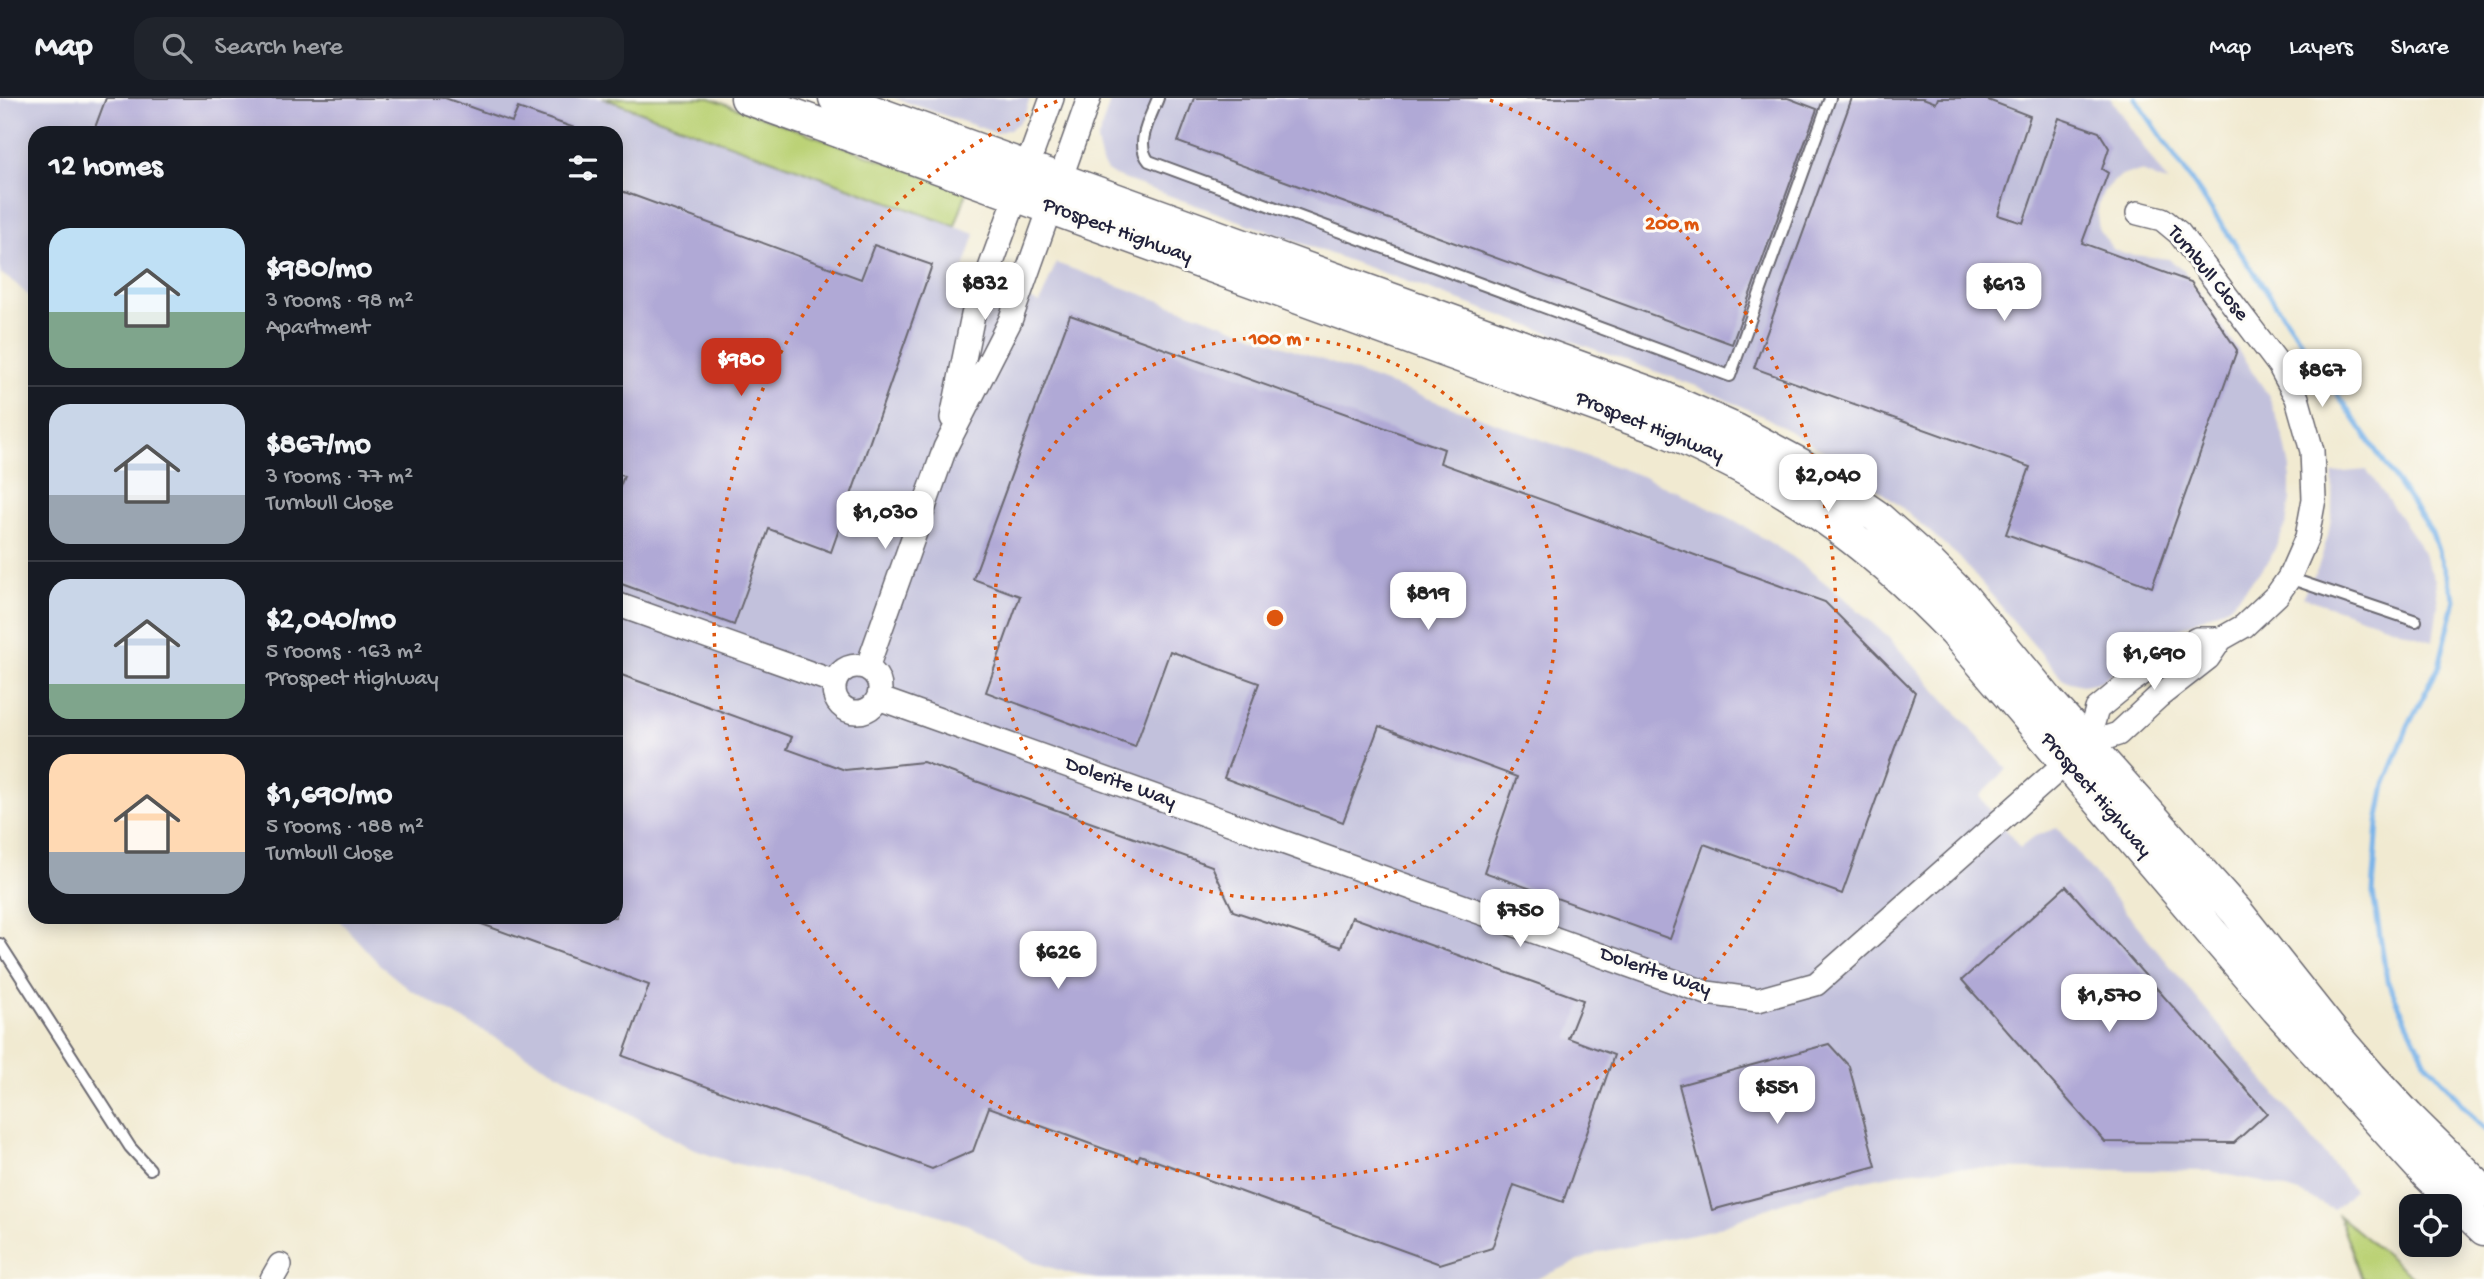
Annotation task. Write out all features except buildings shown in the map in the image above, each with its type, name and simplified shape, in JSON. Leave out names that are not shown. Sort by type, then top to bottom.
[{"type":"main road","name":"Prospect Highway","points":[[747,98],[1022,182],[1664,398],[1770,447],[1842,492],[1896,533],[1963,597],[2076,754],[2112,814],[2277,1009],[2428,1175],[2484,1229]]},
{"type":"main road","name":"Prospect Highway","points":[[835,98],[1022,182]]},
{"type":"main road","name":"Prospect Highway","points":[[2076,754],[2236,911],[2371,1077],[2484,1192]]},
{"type":"street","points":[[946,448],[973,314],[1052,98]]},
{"type":"street","points":[[867,668],[946,448],[1010,321],[1089,98]]},
{"type":"street","name":"Turnbull Close","points":[[2076,754],[2118,734],[2168,689],[2208,658],[2221,639],[2244,626],[2261,611],[2289,578],[2306,537],[2314,499],[2312,451],[2297,398],[2279,365],[2179,233],[2162,219],[2138,213]]},
{"type":"street","points":[[623,606],[835,682]]},
{"type":"street","name":"Turnbull Close","points":[[2076,754],[2097,709],[2130,682],[2197,639],[2221,639]]},
{"type":"street","points":[[851,666],[867,668],[873,672],[880,684],[878,698],[867,709],[845,709],[836,697],[835,682],[844,670],[851,666]]},
{"type":"street","name":"Dolerite Way","points":[[878,698],[1707,993],[1759,1000],[1816,984],[2076,754]]},
{"type":"lane","points":[[1158,98],[1142,142],[1143,153],[1149,161],[1730,376],[1830,98]]},
{"type":"lane","points":[[2289,578],[2416,621]]},
{"type":"lane","points":[[0,944],[130,1147],[150,1169]]},
{"type":"shaded area","points":[[0,98],[600,98],[975,234],[962,275],[1040,303],[1056,263],[1644,477],[1734,520],[1793,557],[1889,638],[2007,769],[1979,796],[2020,848],[2035,836],[2057,828],[2354,1190],[2334,1210],[2302,1194],[2210,1171],[1947,1168],[1911,1171],[1850,1183],[1781,1203],[1712,1230],[1600,1252],[1536,1279],[1098,1279],[1078,1276],[1033,1262],[968,1225],[893,1199],[733,1163],[692,1149],[409,989],[381,966],[342,924],[623,924],[623,126],[28,126],[28,295],[0,273]]},
{"type":"shaded area","points":[[894,98],[1030,98],[1024,116],[1017,124],[996,133]]},
{"type":"shaded area","points":[[1111,98],[2110,98],[2168,183],[2142,172],[2127,173],[2114,181],[2104,191],[2099,203],[2099,230],[2113,249],[2124,254],[2169,259],[2184,271],[2269,396],[2284,439],[2290,468],[2290,498],[2286,525],[2269,561],[2232,604],[2166,635],[2101,682],[2082,685],[2070,682],[2062,678],[1959,557],[1900,506],[1832,456],[1767,418],[1696,386],[1115,176],[1107,171],[1102,163],[1097,142]]},
{"type":"shaded area","points":[[2367,470],[2418,543],[2435,580],[2438,605],[2433,641],[2302,597],[2318,568],[2328,536],[2332,513],[2333,473]]},
{"type":"green space","points":[[603,98],[710,98],[967,191],[955,226]]},
{"type":"green space","points":[[2339,1216],[2416,1279],[2362,1279]]},
{"type":"waterway","points":[[2135,98],[2432,533],[2455,600],[2439,666],[2408,726],[2385,785],[2378,822],[2373,893],[2387,980],[2425,1060],[2484,1130]]}]
